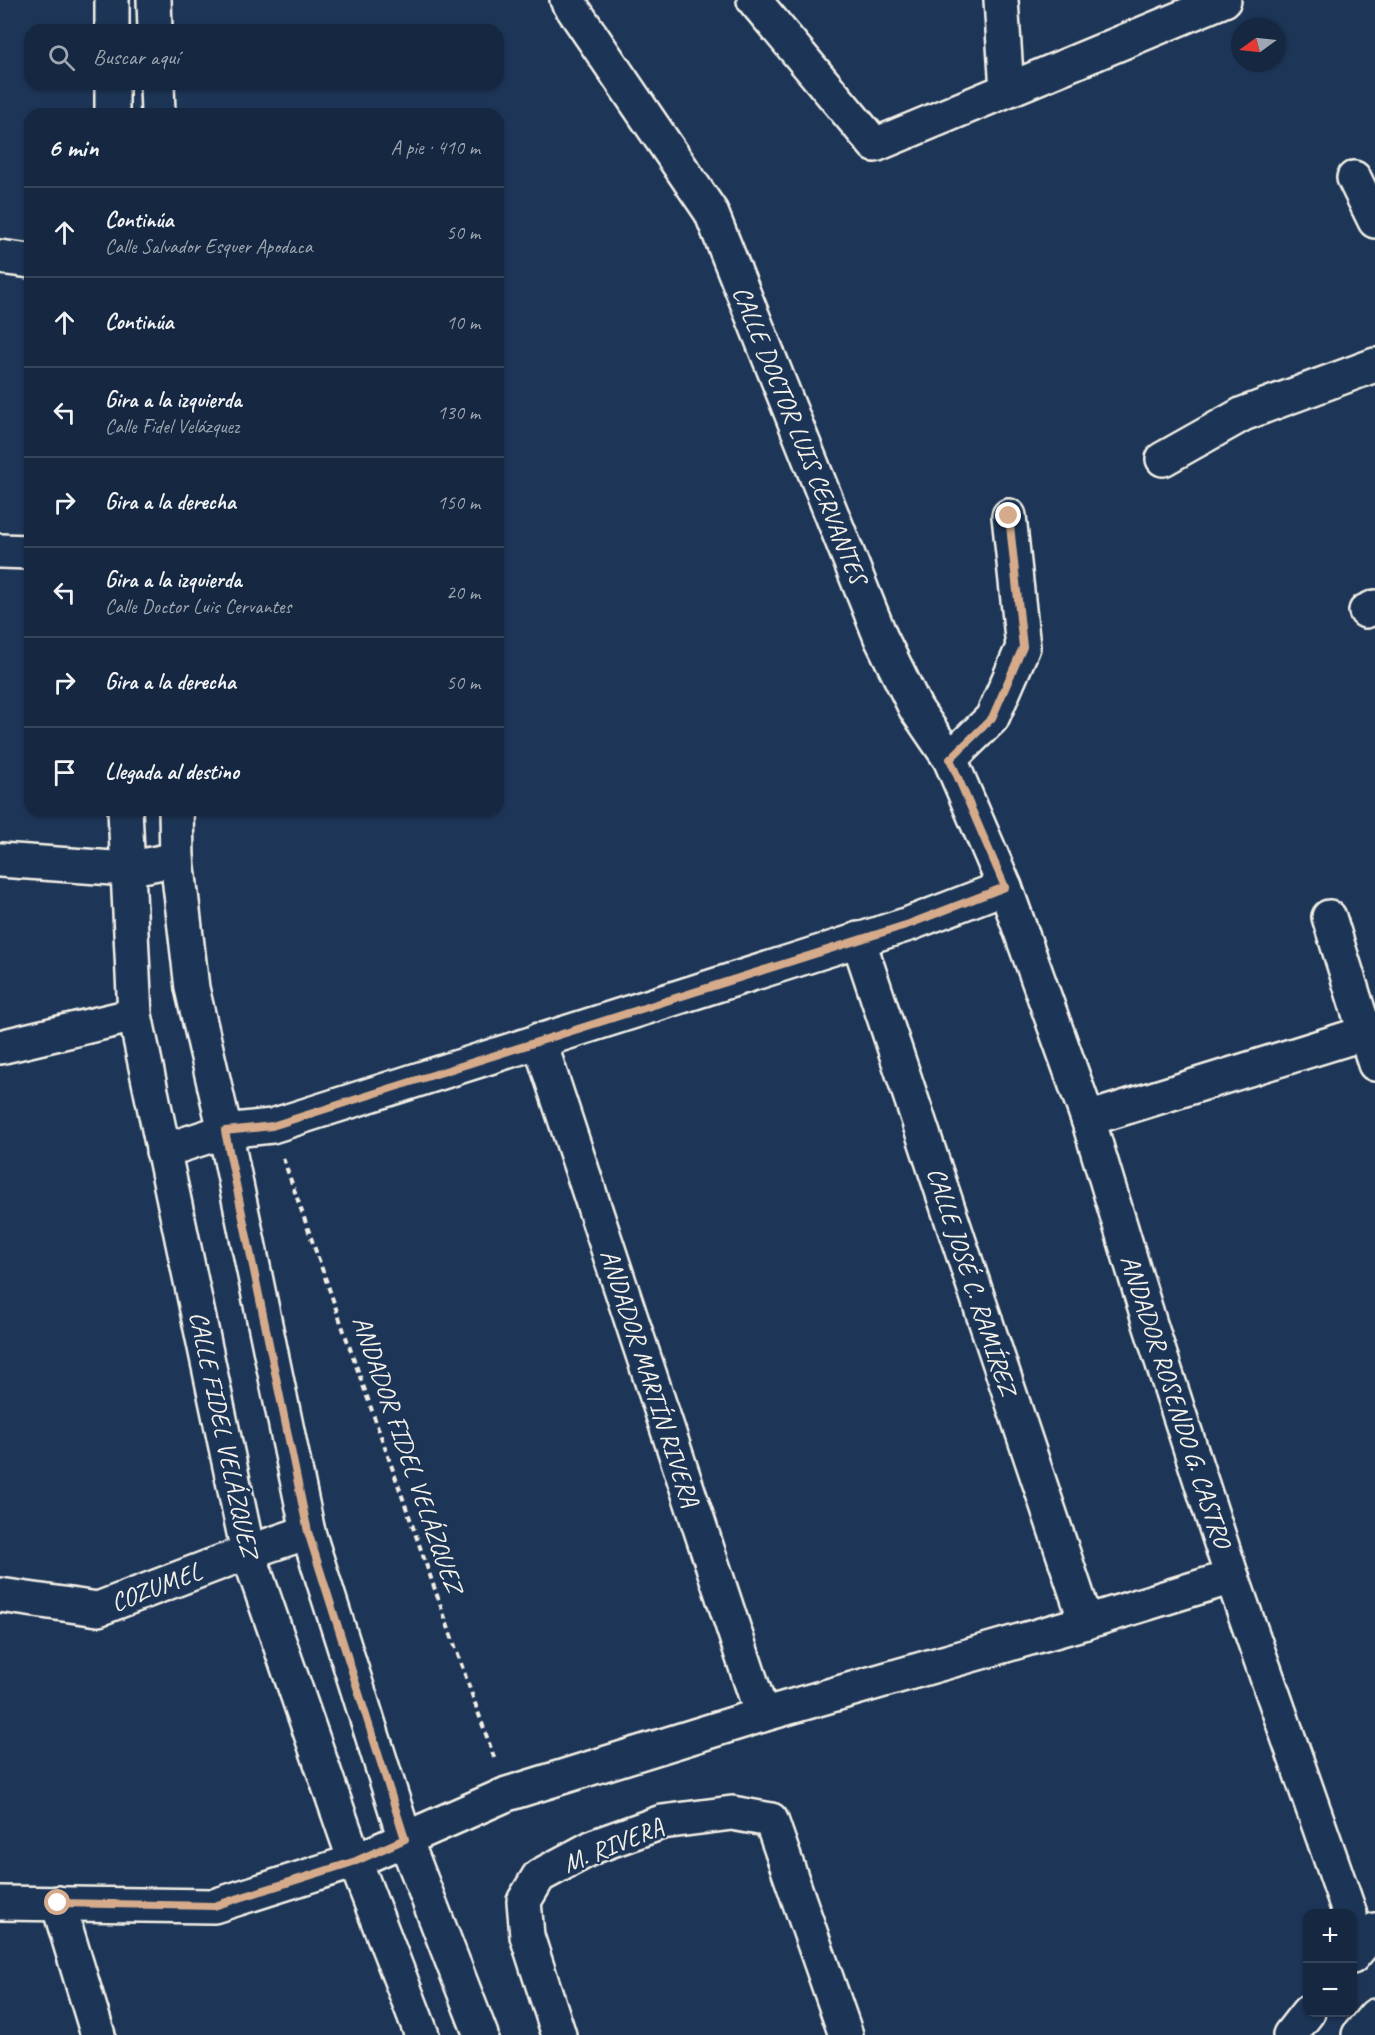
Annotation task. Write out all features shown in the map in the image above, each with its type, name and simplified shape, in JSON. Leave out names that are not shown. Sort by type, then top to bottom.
[{"type":"street","points":[[112,0],[112,24]]},
{"type":"street","points":[[154,0],[155,24]]},
{"type":"street","name":"CALLE DOCTOR LUIS CERVANTES","points":[[567,0],[711,212],[881,638],[916,709],[950,759],[1005,887]]},
{"type":"street","points":[[754,0],[875,145],[1224,0]]},
{"type":"street","points":[[1001,0],[1007,90]]},
{"type":"street","points":[[112,90],[112,108]]},
{"type":"street","points":[[157,90],[158,108]]},
{"type":"street","points":[[1354,178],[1375,221]]},
{"type":"street","points":[[0,257],[24,260]]},
{"type":"street","points":[[1162,459],[1243,414],[1375,366]]},
{"type":"street","points":[[950,759],[992,718],[1023,647],[1009,516]]},
{"type":"street","points":[[0,551],[24,552]]},
{"type":"street","name":"CALLE FIDEL VELÁZQUEZ","points":[[125,816],[135,1015],[248,1552],[356,1861],[422,2035]]},
{"type":"street","points":[[176,816],[177,859],[192,988],[225,1131],[308,1532],[405,1839],[481,2035]]},
{"type":"street","points":[[0,860],[127,869],[177,859]]},
{"type":"street","points":[[163,1151],[225,1131],[272,1126],[909,924],[1005,887]]},
{"type":"street","name":"ANDADOR ROSENDO G. CASTRO","points":[[1005,887],[1088,1119],[1150,1324],[1232,1577],[1348,1909]]},
{"type":"street","points":[[1329,916],[1375,1064]]},
{"type":"street","name":"CALLE JOSÉ C. RAMÍREZ","points":[[858,939],[1086,1622]]},
{"type":"street","points":[[0,1047],[135,1015]]},
{"type":"street","points":[[1088,1119],[1365,1033]]},
{"type":"street","name":"ANDADOR MARTÍN RIVERA","points":[[538,1040],[762,1715]]},
{"type":"street","name":"COZUMEL","points":[[0,1595],[98,1609],[248,1552],[308,1532]]},
{"type":"street","points":[[0,1903],[214,1906],[356,1861],[507,1794],[762,1715],[1086,1622],[1232,1577]]},
{"type":"street","name":"M. RIVERA","points":[[559,2035],[527,1936],[524,1901],[539,1876],[595,1846],[662,1822],[732,1813],[771,1820],[846,2035]]},
{"type":"street","points":[[58,1903],[98,2035]]},
{"type":"street","points":[[1359,2035],[1375,2016]]},
{"type":"street","points":[[1290,2035],[1305,2017]]},
{"type":"path","name":"ANDADOR FIDEL VELÁZQUEZ","points":[[272,1126],[507,1794]]},
{"type":"route","points":[[58,1903],[214,1906],[356,1861],[405,1839],[308,1532],[225,1131],[272,1126],[909,924],[1005,887],[950,759],[992,718],[1023,647],[1009,516]]}]
